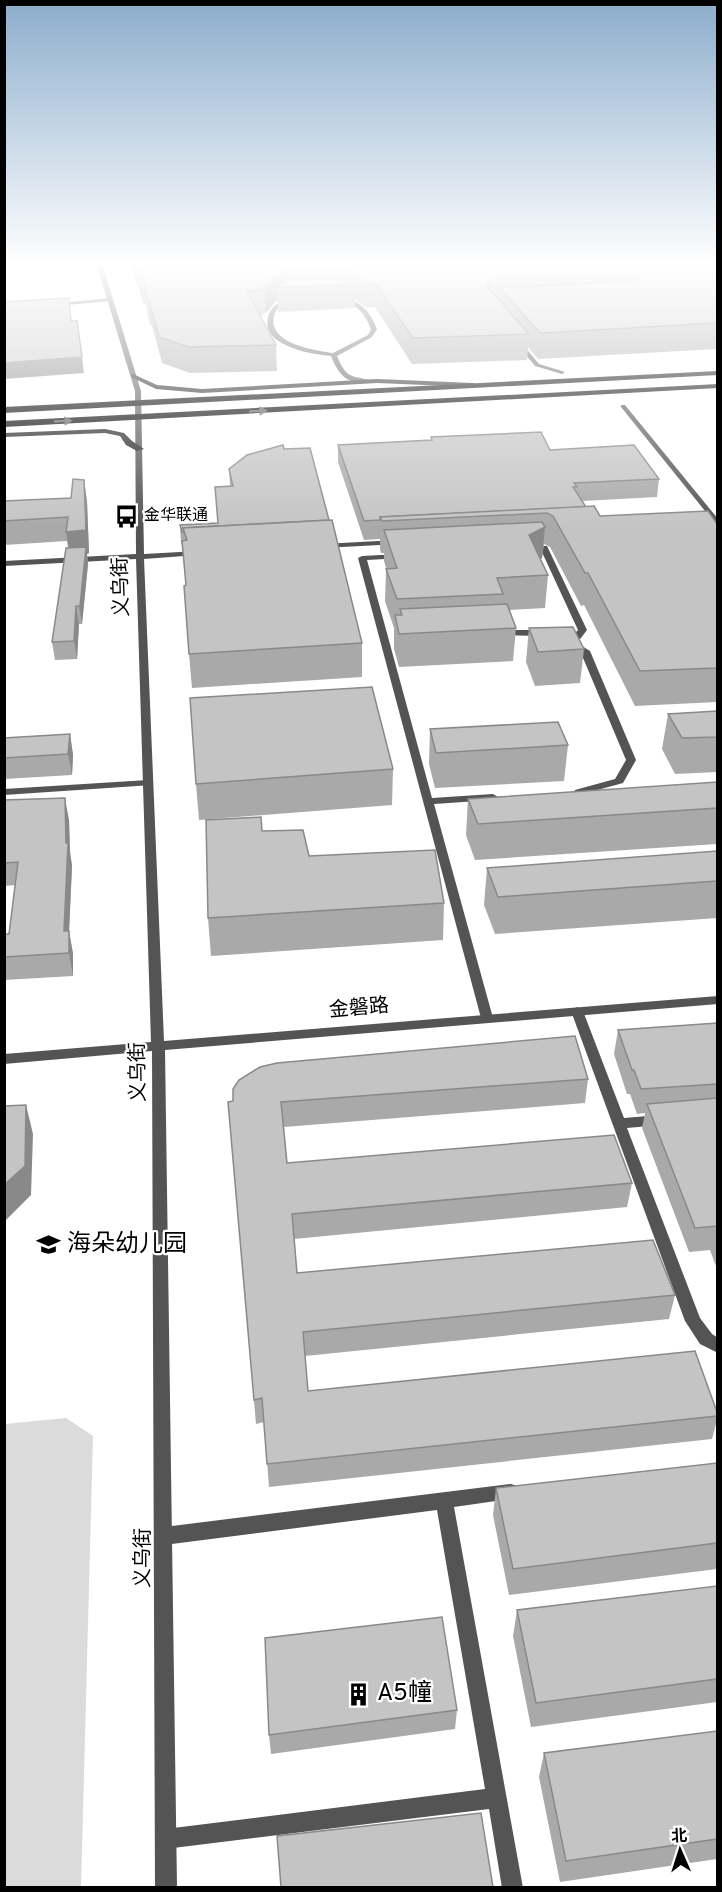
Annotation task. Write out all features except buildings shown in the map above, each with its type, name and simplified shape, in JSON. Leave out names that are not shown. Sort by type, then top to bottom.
[{"type":"main road","points":[[4,424],[138,410],[477,386],[717,373]]},
{"type":"main road","points":[[133,376],[156,387],[202,391],[369,381],[414,381],[477,386]]},
{"type":"main road","points":[[4,410],[138,410],[717,386]]},
{"type":"main road","points":[[4,435],[105,431],[122,434],[129,443],[140,449]]},
{"type":"street","name":"义乌街","points":[[126,351],[138,391],[140,556],[158,1045],[166,1887]]},
{"type":"street","points":[[316,351],[334,355],[341,351]]},
{"type":"street","points":[[525,351],[537,365],[562,372]]},
{"type":"street","points":[[334,355],[342,375],[350,380],[369,381]]},
{"type":"street","points":[[623,406],[717,525]]},
{"type":"street","points":[[706,526],[717,525]]},
{"type":"street","points":[[316,547],[411,542]]},
{"type":"street","points":[[521,549],[544,548],[583,630],[572,644]]},
{"type":"street","points":[[4,564],[210,552]]},
{"type":"street","points":[[408,555],[362,558],[487,1018]]},
{"type":"street","points":[[485,633],[554,635],[585,651],[631,760],[619,781],[587,792],[564,793]]},
{"type":"street","points":[[384,638],[395,638]]},
{"type":"street","points":[[4,792],[148,783]]},
{"type":"street","points":[[428,801],[508,796]]},
{"type":"street","name":"金磐路","points":[[4,1059],[717,1000]]},
{"type":"street","points":[[577,1011],[693,1321],[706,1339],[717,1346]]},
{"type":"street","points":[[619,1124],[674,1118]]},
{"type":"street","points":[[164,1536],[527,1490]]},
{"type":"street","points":[[444,1500],[513,1887]]},
{"type":"street","points":[[165,1839],[498,1798]]},
{"type":"shaded area","points":[[66,1418],[93,1436],[81,1887],[5,1887],[5,1424]]},
{"type":"place","name":"金华联通","points":[[126,516]]},
{"type":"place","name":"海朵幼儿园","points":[[49,1245]]},
{"type":"place","name":"A5幢","points":[[359,1694]]}]
